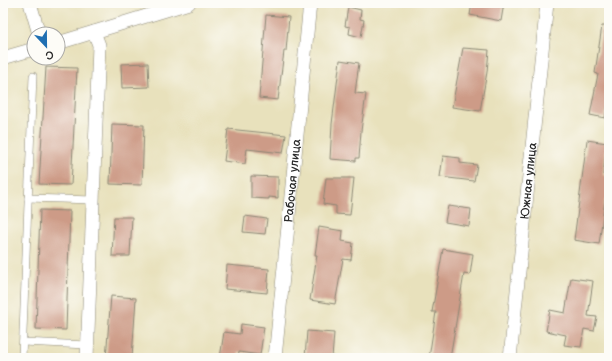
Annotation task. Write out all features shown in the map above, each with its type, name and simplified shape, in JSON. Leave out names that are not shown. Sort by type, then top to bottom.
[{"type":"street","points":[[30,3],[37,26]]},
{"type":"street","points":[[66,40],[189,3]]},
{"type":"street","name":"Рабочая улица","points":[[275,358],[310,3]]},
{"type":"street","name":"Южная улица","points":[[510,358],[547,3]]},
{"type":"street","points":[[87,358],[99,45],[94,32]]},
{"type":"street","points":[[3,58],[26,52]]},
{"type":"lane","points":[[22,358],[33,76]]},
{"type":"lane","points":[[28,198],[93,200]]},
{"type":"lane","points":[[23,342],[87,344]]},
{"type":"building","points":[[472,3],[504,3],[501,21],[470,15]]},
{"type":"building","points":[[348,7],[361,10],[360,19],[364,20],[361,37],[349,34],[350,27],[345,26]]},
{"type":"building","points":[[266,15],[289,17],[286,51],[284,51],[278,100],[259,98]]},
{"type":"building","points":[[602,26],[609,26],[609,99],[605,118],[590,115],[598,74],[595,73]]},
{"type":"building","points":[[463,48],[489,50],[487,72],[480,111],[452,107]]},
{"type":"building","points":[[340,60],[359,63],[355,93],[366,94],[359,158],[356,158],[356,161],[330,159],[332,124]]},
{"type":"building","points":[[148,63],[149,87],[122,88],[121,64]]},
{"type":"building","points":[[46,67],[77,68],[71,185],[39,184]]},
{"type":"building","points":[[112,124],[144,125],[142,185],[110,184]]},
{"type":"building","points":[[228,129],[286,135],[283,153],[247,149],[245,164],[224,161]]},
{"type":"building","points":[[587,140],[607,143],[603,175],[609,176],[609,200],[605,200],[599,244],[574,240]]},
{"type":"building","points":[[443,156],[460,158],[460,163],[477,165],[474,181],[440,177]]},
{"type":"building","points":[[251,176],[278,177],[278,198],[251,198]]},
{"type":"building","points":[[326,178],[354,178],[350,215],[336,214],[336,206],[323,204]]},
{"type":"building","points":[[448,206],[471,209],[469,226],[445,222]]},
{"type":"building","points":[[40,210],[70,211],[66,330],[36,329]]},
{"type":"building","points":[[245,216],[267,219],[265,234],[243,232]]},
{"type":"building","points":[[114,217],[132,217],[130,256],[112,256]]},
{"type":"building","points":[[319,227],[343,231],[342,241],[353,243],[351,260],[343,259],[335,304],[310,300],[317,255],[315,255]]},
{"type":"building","points":[[443,249],[473,254],[470,275],[464,274],[450,358],[429,358],[436,312],[432,312]]},
{"type":"building","points":[[227,265],[269,269],[267,293],[225,289]]},
{"type":"building","points":[[571,278],[593,281],[588,316],[597,317],[594,331],[584,329],[581,347],[564,345],[566,335],[546,331],[550,310],[565,313]]},
{"type":"building","points":[[111,296],[136,298],[132,358],[106,358]]},
{"type":"building","points":[[241,324],[264,327],[260,355],[239,352],[238,358],[220,358],[224,332],[240,334]]},
{"type":"building","points":[[307,331],[334,333],[332,358],[305,358]]}]
